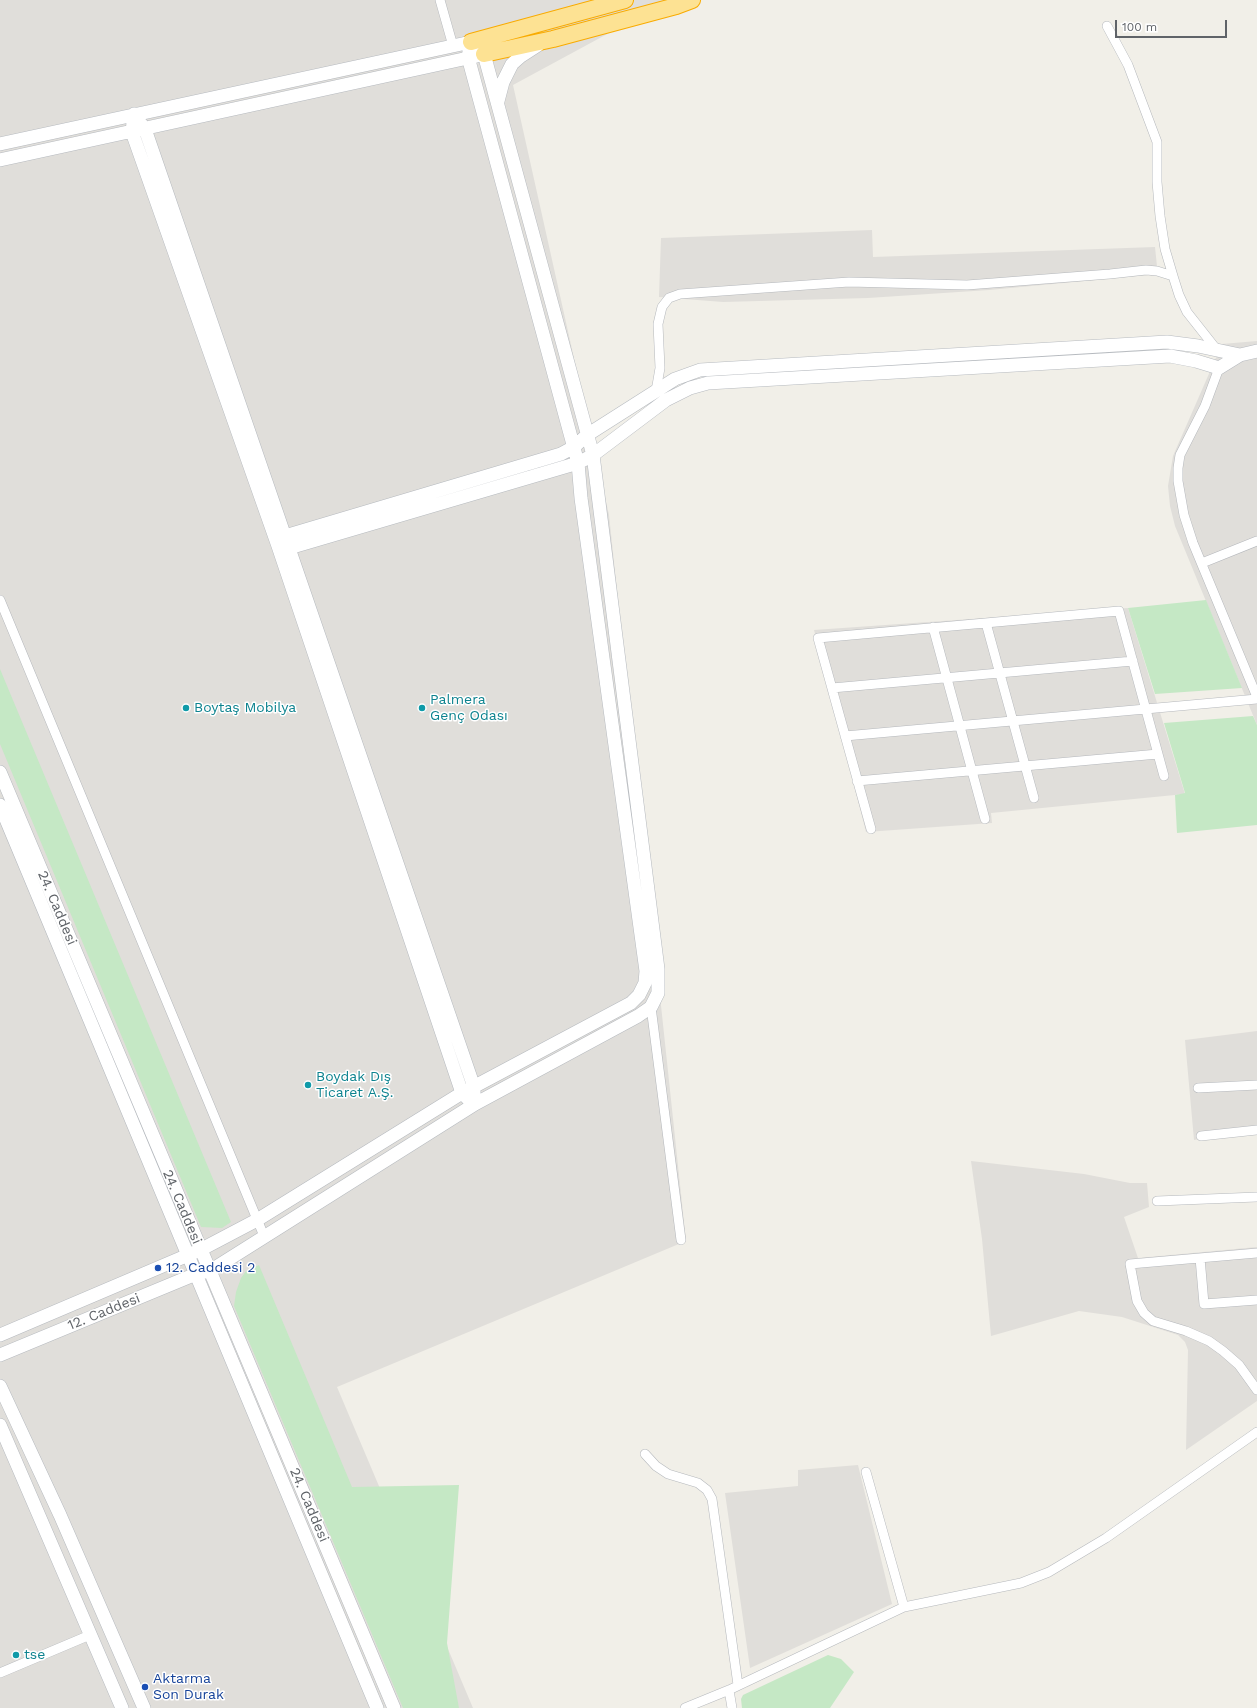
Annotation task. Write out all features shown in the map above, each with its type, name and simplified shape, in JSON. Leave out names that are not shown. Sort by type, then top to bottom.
[{"type":"highway","points":[[470,49],[625,0]]},
{"type":"highway","points":[[484,54],[553,39],[668,8],[692,0]]},
{"type":"street","points":[[440,0],[453,46]]},
{"type":"street","points":[[1107,26],[1128,65],[1157,142],[1157,182],[1160,216],[1165,249],[1179,295],[1187,312],[1217,350]]},
{"type":"street","points":[[498,104],[503,82],[512,64],[526,52],[553,39]]},
{"type":"street","points":[[0,144],[453,46],[470,49],[484,54],[592,455],[659,982],[658,993],[651,1007],[638,1016],[475,1104],[210,1271]]},
{"type":"street","points":[[0,160],[145,129],[470,49]]},
{"type":"street","name":"12. Caddesi","points":[[0,1335],[200,1250],[257,1220],[468,1090],[631,1003],[639,995],[645,983],[646,971],[582,506],[578,463],[470,49]]},
{"type":"street","points":[[134,114],[145,129],[468,1090],[475,1104]]},
{"type":"street","points":[[134,114],[132,132],[284,543]]},
{"type":"street","points":[[656,391],[660,368],[658,333],[660,311],[666,300],[677,295],[849,282],[967,285],[1146,270],[1157,270],[1173,276]]},
{"type":"street","points":[[284,543],[560,454],[574,447],[587,435],[682,376],[710,369],[1167,342],[1240,355]]},
{"type":"street","points":[[845,736],[1257,698],[1193,543],[1184,515],[1178,468],[1183,449],[1204,406],[1219,368],[1240,355],[1257,351]]},
{"type":"street","points":[[284,543],[578,463],[592,455],[673,396],[690,388],[716,382],[1170,356],[1196,361],[1219,368]]},
{"type":"street","points":[[1202,563],[1257,540]]},
{"type":"street","points":[[0,600],[264,1236]]},
{"type":"street","points":[[871,829],[818,638],[1119,611],[1164,776]]},
{"type":"street","points":[[986,623],[1034,798]]},
{"type":"street","points":[[933,627],[985,819]]},
{"type":"street","points":[[832,688],[1133,662]]},
{"type":"street","points":[[857,780],[1158,754]]},
{"type":"street","name":"24. Caddesi","points":[[0,772],[394,1708]]},
{"type":"street","name":"24. Caddesi","points":[[0,805],[377,1708]]},
{"type":"street","points":[[651,1007],[681,1240]]},
{"type":"street","points":[[1198,1088],[1257,1085]]},
{"type":"street","points":[[1200,1136],[1257,1130]]},
{"type":"street","points":[[1157,1201],[1257,1197]]},
{"type":"street","points":[[1257,1253],[1130,1264],[1139,1305],[1144,1313],[1153,1321],[1186,1331],[1209,1341],[1223,1350],[1239,1365],[1257,1390]]},
{"type":"street","points":[[1200,1258],[1204,1304],[1257,1300]]},
{"type":"street","name":"12. Caddesi","points":[[0,1355],[196,1274],[210,1271]]},
{"type":"street","points":[[0,1386],[60,1516],[144,1708]]},
{"type":"street","points":[[0,1425],[39,1512],[122,1708]]},
{"type":"street","points":[[685,1708],[729,1690],[904,1607],[1021,1583],[1049,1572],[1106,1538],[1257,1432]]},
{"type":"street","points":[[645,1454],[656,1466],[668,1474],[698,1483],[707,1490],[712,1499],[738,1685]]},
{"type":"street","points":[[866,1472],[904,1607]]},
{"type":"street","points":[[0,1673],[90,1635]]},
{"type":"street","points":[[729,1690],[732,1708]]},
{"type":"shaded area","points":[[0,0],[670,0],[513,85],[609,515],[686,1241],[337,1387],[473,1708],[0,1708]]},
{"type":"shaded area","points":[[872,230],[873,257],[1155,247],[1158,276],[1149,275],[989,290],[868,298],[723,302],[659,297],[661,238]]},
{"type":"shaded area","points":[[1257,341],[1257,725],[1175,526],[1170,506],[1168,486],[1173,456],[1222,344]]},
{"type":"shaded area","points":[[1128,608],[1185,794],[991,813],[992,823],[866,832],[814,630]]},
{"type":"shaded area","points":[[1257,1031],[1257,1128],[1194,1140],[1185,1040]]},
{"type":"shaded area","points":[[971,1161],[1084,1174],[1130,1183],[1147,1183],[1149,1207],[1124,1217],[1138,1258],[1257,1247],[1257,1401],[1186,1450],[1188,1350],[1185,1342],[1178,1335],[1122,1317],[1079,1311],[991,1336],[982,1239]]},
{"type":"shaded area","points":[[858,1465],[892,1604],[750,1668],[725,1493],[798,1486],[798,1470]]},
{"type":"green space","points":[[1206,600],[1242,688],[1155,694],[1128,608]]},
{"type":"green space","points":[[0,669],[231,1222],[222,1228],[201,1227],[0,744]]},
{"type":"green space","points":[[1253,716],[1257,725],[1257,825],[1177,833],[1175,795],[1185,793],[1164,723]]},
{"type":"green space","points":[[259,1265],[352,1487],[459,1485],[447,1643],[459,1708],[403,1708],[234,1306],[236,1292],[241,1278],[246,1271]]},
{"type":"green space","points":[[828,1655],[841,1659],[854,1672],[830,1708],[742,1708],[741,1699],[743,1695]]},
{"type":"place","name":"Boytaş Mobilya","points":[[186,708]]},
{"type":"place","name":"Palmera Genç Odası","points":[[422,708]]},
{"type":"place","name":"Boydak Dış Ticaret A.Ş.","points":[[308,1085]]},
{"type":"place","name":"12. Caddesi 2","points":[[158,1268]]},
{"type":"place","name":"tse","points":[[16,1655]]},
{"type":"place","name":"Aktarma Son Durak","points":[[145,1687]]}]
